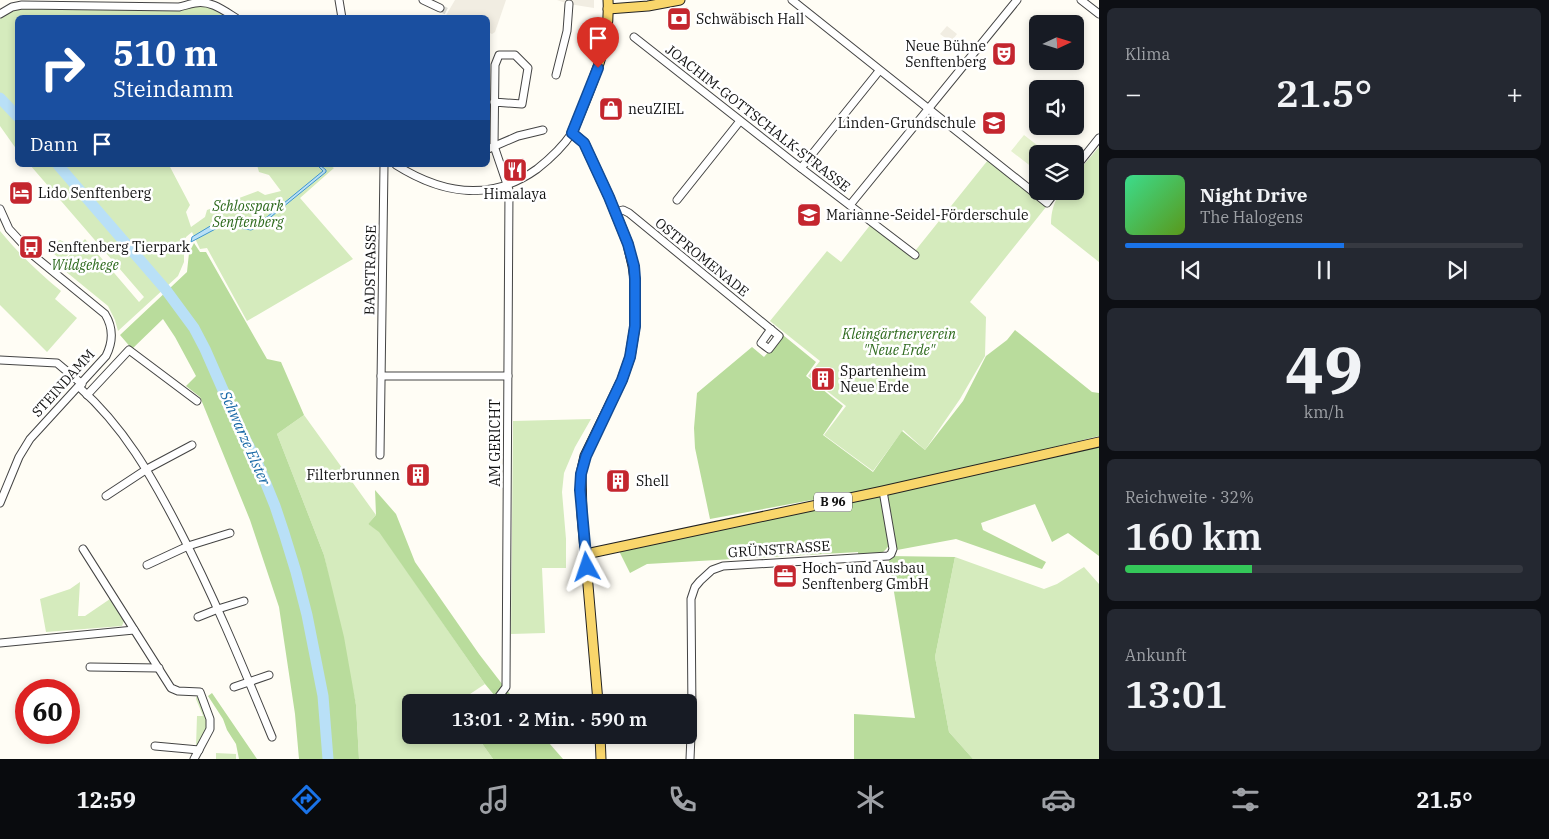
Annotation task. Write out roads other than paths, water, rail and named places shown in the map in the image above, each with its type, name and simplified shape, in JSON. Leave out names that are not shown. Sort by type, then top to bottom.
[{"type":"main road","points":[[597,694],[580,490],[582,464],[622,380],[630,357],[635,326],[634,266],[628,244],[615,212],[584,143],[572,133],[602,55],[607,33],[608,4],[648,6],[680,0]]},
{"type":"main road","name":"B 96","points":[[586,554],[882,491],[1099,442]]},
{"type":"main road","points":[[600,744],[601,759]]},
{"type":"street","points":[[339,0],[342,15]]},
{"type":"street","points":[[423,0],[432,2],[440,8]]},
{"type":"street","points":[[792,0],[1029,189]]},
{"type":"street","points":[[850,205],[1017,0]]},
{"type":"street","points":[[1081,0],[1099,14]]},
{"type":"street","points":[[1,12],[22,5],[124,3],[179,7],[206,1],[231,15]]},
{"type":"street","points":[[556,74],[566,34],[569,4]]},
{"type":"street","name":"JOACHIM-GOTTSCHALK-STRASSE","points":[[634,37],[915,255]]},
{"type":"street","name":"AM GERICHT","points":[[494,102],[522,104],[528,68],[515,55],[500,55],[494,65],[491,148],[509,190],[506,688],[501,694]]},
{"type":"street","points":[[801,168],[880,71]]},
{"type":"street","points":[[677,200],[740,121]]},
{"type":"street","points":[[491,148],[518,136],[543,130]]},
{"type":"street","points":[[399,167],[448,188],[485,190],[507,185],[530,173],[554,156],[572,133]]},
{"type":"street","points":[[1084,157],[1099,138]]},
{"type":"street","name":"BADSTRASSE","points":[[380,455],[384,167]]},
{"type":"street","name":"STEINDAMM","points":[[0,209],[9,229],[21,243],[34,256],[101,310],[108,319],[112,337],[106,356],[30,439],[19,457],[0,503]]},
{"type":"street","name":"OSTPROMENADE","points":[[615,212],[623,210],[629,213],[771,329]]},
{"type":"street","points":[[87,395],[129,350],[197,401]]},
{"type":"street","points":[[0,360],[57,363],[118,427],[147,469],[188,546],[218,609],[272,737]]},
{"type":"street","points":[[381,376],[508,376]]},
{"type":"street","points":[[106,496],[147,469],[192,445]]},
{"type":"street","name":"GRÜNSTRASSE","points":[[690,759],[692,712],[690,605],[695,587],[712,570],[723,566],[888,556],[891,554],[892,549],[882,491]]},
{"type":"street","points":[[147,566],[188,546],[230,533]]},
{"type":"street","points":[[83,549],[171,688],[178,691],[200,692],[210,719],[210,729],[194,759]]},
{"type":"street","points":[[198,617],[244,601]]},
{"type":"street","points":[[0,643],[134,630]]},
{"type":"street","points":[[90,667],[159,668]]},
{"type":"street","points":[[234,688],[269,675]]},
{"type":"street","points":[[155,746],[199,750]]},
{"type":"water","points":[[319,167],[322,167],[326,172],[261,225],[251,230],[223,225],[191,242],[192,237],[222,219],[230,219],[245,224],[257,222],[267,217],[323,171]]},
{"type":"waterway","name":"Schwarze Elster","points":[[0,98],[15,114]]},
{"type":"waterway","name":"Schwarze Elster","points":[[60,167],[166,290],[194,328],[258,464],[284,533],[307,615],[323,696],[328,759]]},
{"type":"tunnel","points":[[440,8],[448,12]]},
{"type":"place","name":"Schwäbisch Hall","points":[[679,19]]},
{"type":"place","name":"Neue Bühne Senftenberg","points":[[1004,54]]},
{"type":"place","name":"neuZIEL","points":[[611,109]]},
{"type":"place","name":"Linden-Grundschule","points":[[994,123]]},
{"type":"place","name":"Himalaya","points":[[515,170]]},
{"type":"place","name":"Lido Senftenberg","points":[[21,193]]},
{"type":"place","name":"Marianne-Seidel-Förderschule","points":[[809,215]]},
{"type":"place","name":"Senftenberg Tierpark","points":[[31,247]]},
{"type":"place","name":"Spartenheim Neue Erde","points":[[823,379]]},
{"type":"place","name":"Filterbrunnen","points":[[418,475]]},
{"type":"place","name":"Shell","points":[[618,481]]},
{"type":"place","name":"Hoch- und Ausbau Senftenberg GmbH","points":[[785,576]]},
{"type":"park label","name":"Schlosspark Senftenberg","points":[[248,214]]},
{"type":"park label","name":"Wildgehege","points":[[85,265]]},
{"type":"park label","name":"Kleingärtnerverein \"Neue Erde\"","points":[[899,342]]}]
